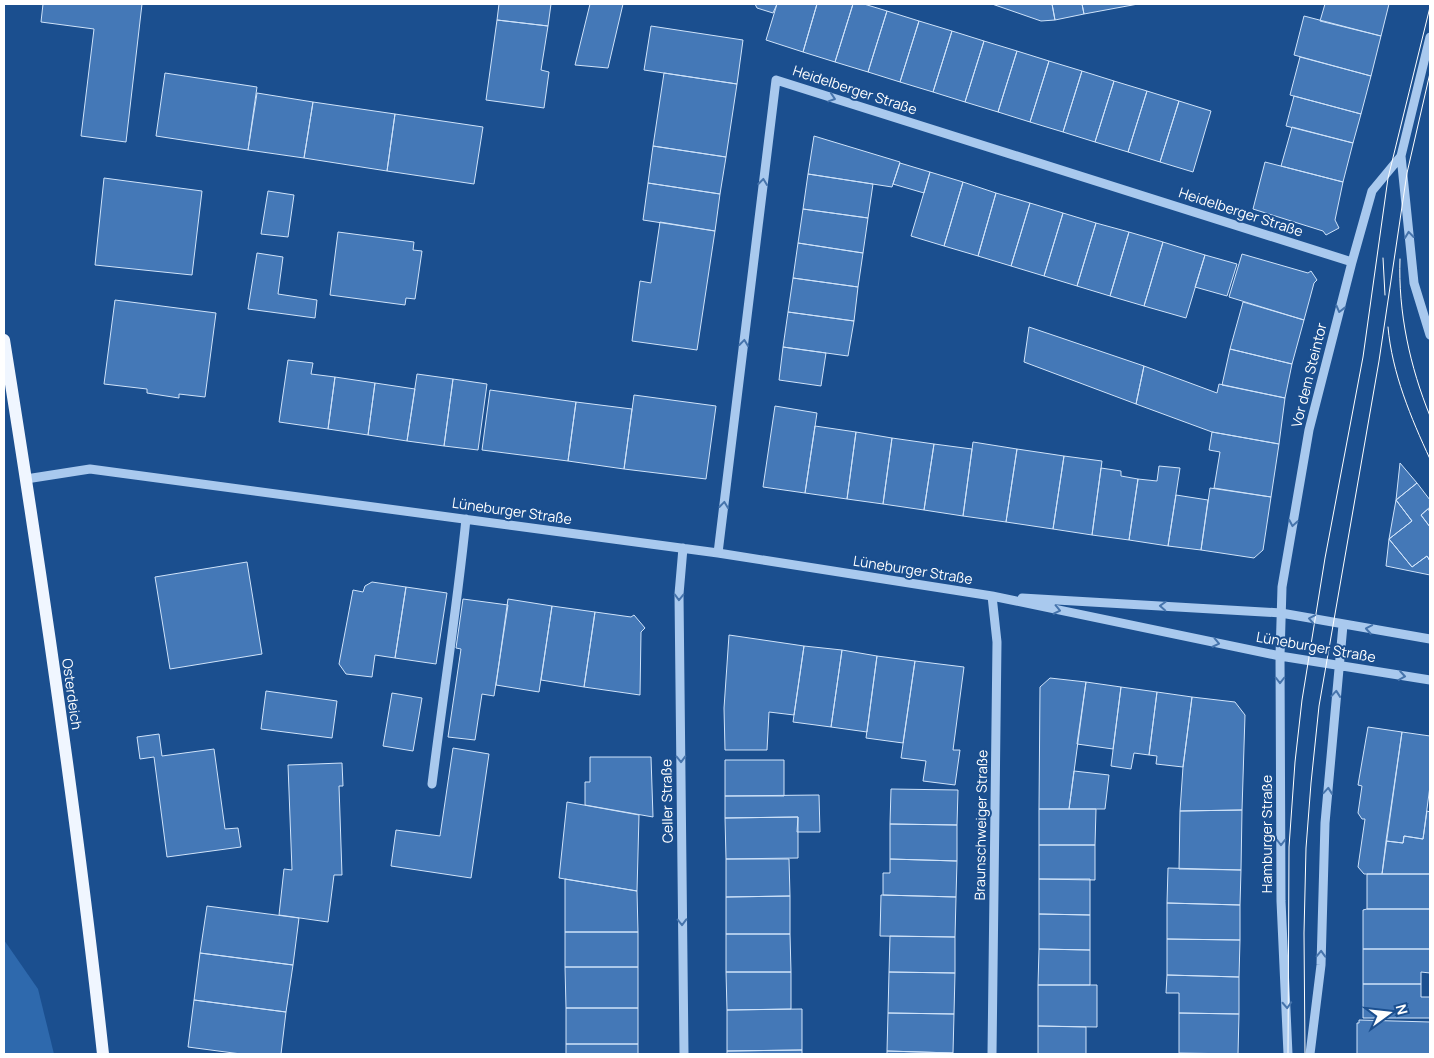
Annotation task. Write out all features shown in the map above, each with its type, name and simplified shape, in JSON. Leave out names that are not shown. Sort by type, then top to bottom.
[{"type":"main road","name":"Osterdeich","points":[[4,340],[26,479],[87,910],[103,1054]]},
{"type":"street","name":"Vor dem Steintor","points":[[1430,37],[1401,156],[1414,283],[1430,335]]},
{"type":"street","name":"Heidelberger Straße","points":[[718,553],[776,80],[1352,262]]},
{"type":"street","name":"Vor dem Steintor","points":[[1282,613],[1284,572],[1309,430],[1352,262],[1372,191],[1401,156]]},
{"type":"street","name":"Lüneburger Straße","points":[[26,479],[90,469],[718,553],[992,596],[1280,656],[1430,680]]},
{"type":"street","points":[[432,784],[459,587],[466,519]]},
{"type":"street","name":"Celler Straße","points":[[683,548],[679,594],[684,1054]]},
{"type":"street","name":"Lüneburger Straße","points":[[992,596],[1282,613],[1430,639]]},
{"type":"street","name":"Braunschweiger Straße","points":[[992,596],[997,642],[992,1054]]},
{"type":"street","name":"Hamburger Straße","points":[[1282,613],[1280,656],[1282,901],[1288,1054]]},
{"type":"street","points":[[1310,1054],[1321,965],[1325,823],[1343,624]]},
{"type":"shaded area","points":[[4,940],[38,989],[54,1054],[4,1054]]},
{"type":"building","points":[[43,4],[142,4],[126,142],[81,136],[94,29],[41,22]]},
{"type":"building","points":[[499,4],[551,4],[548,26],[497,20]]},
{"type":"building","points":[[590,4],[623,4],[608,68],[575,65]]},
{"type":"building","points":[[755,4],[777,4],[773,13],[757,8]]},
{"type":"building","points":[[777,4],[817,4],[803,52],[766,40]]},
{"type":"building","points":[[817,4],[853,4],[835,62],[803,52]]},
{"type":"building","points":[[853,4],[864,4],[887,11],[868,72],[835,62]]},
{"type":"building","points":[[992,4],[1052,4],[1055,20],[1041,21]]},
{"type":"building","points":[[1052,4],[1082,4],[1084,14],[1055,20]]},
{"type":"building","points":[[1082,4],[1138,4],[1084,14]]},
{"type":"building","points":[[1325,4],[1389,4],[1381,36],[1320,21]]},
{"type":"building","points":[[887,11],[919,21],[900,82],[868,72]]},
{"type":"building","points":[[1304,16],[1381,36],[1371,76],[1294,55]]},
{"type":"building","points":[[497,20],[548,26],[541,70],[549,72],[544,108],[486,100]]},
{"type":"building","points":[[919,21],[952,31],[933,92],[900,82]]},
{"type":"building","points":[[651,26],[743,40],[737,84],[644,70]]},
{"type":"building","points":[[952,31],[984,41],[965,102],[933,92]]},
{"type":"building","points":[[984,41],[1017,51],[998,112],[965,102]]},
{"type":"building","points":[[1017,51],[1049,61],[1030,122],[998,112]]},
{"type":"building","points":[[1300,57],[1371,76],[1361,114],[1290,95]]},
{"type":"building","points":[[1049,61],[1082,71],[1063,132],[1030,122]]},
{"type":"building","points":[[1082,71],[1114,81],[1095,142],[1063,132]]},
{"type":"building","points":[[165,73],[257,87],[248,150],[156,136]]},
{"type":"building","points":[[664,73],[737,84],[726,157],[653,146]]},
{"type":"building","points":[[1114,81],[1147,91],[1128,152],[1095,142]]},
{"type":"building","points":[[1147,91],[1179,101],[1160,162],[1128,152]]},
{"type":"building","points":[[257,93],[313,102],[304,158],[248,150]]},
{"type":"building","points":[[1294,96],[1361,114],[1353,143],[1286,126]]},
{"type":"building","points":[[1179,101],[1211,111],[1193,172],[1160,162]]},
{"type":"building","points":[[313,102],[395,114],[387,171],[304,158]]},
{"type":"building","points":[[395,114],[483,127],[474,184],[387,171]]},
{"type":"building","points":[[1292,127],[1353,143],[1343,182],[1281,166]]},
{"type":"building","points":[[814,136],[900,162],[892,187],[808,174]]},
{"type":"building","points":[[653,146],[726,157],[720,194],[648,183]]},
{"type":"building","points":[[1265,162],[1343,182],[1335,220],[1339,228],[1326,235],[1323,231],[1253,209]]},
{"type":"building","points":[[900,163],[930,172],[924,193],[893,184]]},
{"type":"building","points":[[930,172],[963,182],[944,246],[911,236]]},
{"type":"building","points":[[808,174],[873,184],[868,218],[803,209]]},
{"type":"building","points":[[104,178],[202,191],[192,275],[95,265]]},
{"type":"building","points":[[963,182],[996,193],[978,256],[944,246]]},
{"type":"building","points":[[648,183],[720,194],[715,231],[643,220]]},
{"type":"building","points":[[268,191],[294,195],[288,237],[261,234]]},
{"type":"building","points":[[996,193],[1030,203],[1011,266],[978,256]]},
{"type":"building","points":[[1030,203],[1063,213],[1044,276],[1011,266]]},
{"type":"building","points":[[803,209],[868,218],[863,253],[798,243]]},
{"type":"building","points":[[1063,213],[1096,223],[1077,286],[1044,276]]},
{"type":"building","points":[[660,222],[715,231],[697,350],[632,341],[640,281],[651,283]]},
{"type":"building","points":[[1096,223],[1129,232],[1110,296],[1077,286]]},
{"type":"building","points":[[338,232],[414,242],[413,250],[422,251],[415,299],[406,298],[405,305],[330,295]]},
{"type":"building","points":[[1129,232],[1163,242],[1144,306],[1110,296]]},
{"type":"building","points":[[1163,242],[1205,255],[1186,318],[1144,306]]},
{"type":"building","points":[[798,243],[863,253],[858,287],[793,278]]},
{"type":"building","points":[[257,253],[283,257],[278,294],[317,300],[315,318],[248,309]]},
{"type":"building","points":[[1242,254],[1308,273],[1311,271],[1317,280],[1314,283],[1304,320],[1229,297]]},
{"type":"building","points":[[1205,255],[1237,264],[1227,296],[1195,287]]},
{"type":"building","points":[[793,278],[858,287],[854,321],[788,312]]},
{"type":"building","points":[[115,300],[216,313],[205,397],[179,394],[179,398],[147,393],[147,389],[104,384]]},
{"type":"building","points":[[1243,302],[1304,320],[1292,364],[1230,349]]},
{"type":"building","points":[[788,312],[854,321],[848,356],[783,347]]},
{"type":"building","points":[[1029,327],[1144,366],[1136,404],[1024,362]]},
{"type":"building","points":[[783,347],[826,353],[821,386],[779,380]]},
{"type":"building","points":[[1230,349],[1292,364],[1285,398],[1222,385]]},
{"type":"building","points":[[288,360],[313,363],[311,374],[335,377],[328,429],[279,422]]},
{"type":"building","points":[[1144,366],[1217,393],[1219,384],[1285,398],[1279,444],[1212,432],[1136,404]]},
{"type":"building","points":[[417,374],[453,379],[444,446],[407,441]]},
{"type":"building","points":[[335,377],[375,383],[368,435],[328,429]]},
{"type":"building","points":[[453,379],[487,384],[478,450],[444,446]]},
{"type":"building","points":[[375,383],[415,389],[407,441],[368,435]]},
{"type":"building","points":[[490,390],[576,402],[568,461],[482,450]]},
{"type":"building","points":[[634,395],[716,406],[706,479],[624,469]]},
{"type":"building","points":[[576,402],[632,409],[624,469],[568,461]]},
{"type":"building","points":[[775,406],[817,413],[805,493],[763,487]]},
{"type":"building","points":[[815,426],[856,432],[847,499],[805,493]]},
{"type":"building","points":[[856,432],[892,438],[883,504],[847,499]]},
{"type":"building","points":[[1212,432],[1279,444],[1271,497],[1214,488],[1220,452],[1209,450]]},
{"type":"building","points":[[892,438],[934,444],[924,510],[883,504]]},
{"type":"building","points":[[973,442],[1017,449],[1006,522],[963,516]]},
{"type":"building","points":[[934,444],[972,449],[963,516],[924,510]]},
{"type":"building","points":[[1017,449],[1064,456],[1053,529],[1006,522]]},
{"type":"building","points":[[1064,456],[1102,461],[1092,535],[1053,529]]},
{"type":"building","points":[[1400,463],[1417,483],[1396,500]]},
{"type":"building","points":[[1159,466],[1180,468],[1168,546],[1129,540],[1138,479],[1157,481]]},
{"type":"building","points":[[1101,468],[1121,471],[1121,476],[1138,479],[1129,540],[1092,535]]},
{"type":"building","points":[[1417,483],[1430,500],[1430,507],[1421,515],[1430,527],[1430,561],[1427,556],[1412,567],[1389,539],[1412,521],[1396,500]]},
{"type":"building","points":[[1210,488],[1271,497],[1263,550],[1254,558],[1201,550]]},
{"type":"building","points":[[1176,495],[1208,500],[1201,550],[1168,546]]},
{"type":"building","points":[[1396,500],[1412,521],[1389,539]]},
{"type":"building","points":[[1428,509],[1430,512],[1430,527],[1421,515]]},
{"type":"building","points":[[1389,539],[1412,567],[1427,556],[1430,561],[1430,575],[1386,566]]},
{"type":"building","points":[[247,562],[262,654],[170,669],[155,577]]},
{"type":"building","points":[[372,582],[406,587],[395,658],[375,655],[372,677],[346,674],[339,664],[353,590],[363,592],[365,586]]},
{"type":"building","points":[[406,587],[447,593],[436,664],[395,658]]},
{"type":"building","points":[[463,599],[508,605],[494,696],[482,694],[475,740],[448,737],[461,649],[456,648]]},
{"type":"building","points":[[508,599],[552,606],[539,692],[496,685]]},
{"type":"building","points":[[552,606],[595,612],[584,687],[541,680]]},
{"type":"building","points":[[595,612],[631,617],[634,615],[645,628],[641,632],[640,695],[584,687]]},
{"type":"building","points":[[729,635],[804,646],[794,715],[769,712],[767,750],[725,750],[724,708]]},
{"type":"building","points":[[804,646],[842,650],[831,727],[793,722]]},
{"type":"building","points":[[842,650],[877,656],[867,732],[831,727]]},
{"type":"building","points":[[877,656],[915,661],[903,743],[866,738]]},
{"type":"building","points":[[915,661],[964,667],[953,750],[960,750],[955,785],[923,781],[926,761],[901,758]]},
{"type":"building","points":[[1050,678],[1086,682],[1069,809],[1039,809],[1040,687]]},
{"type":"building","points":[[1086,682],[1121,687],[1113,749],[1077,744]]},
{"type":"building","points":[[1121,687],[1157,692],[1149,755],[1134,753],[1131,769],[1111,766]]},
{"type":"building","points":[[266,691],[337,701],[332,738],[261,729]]},
{"type":"building","points":[[1157,692],[1192,697],[1183,767],[1156,764],[1157,756],[1149,755]]},
{"type":"building","points":[[392,693],[422,698],[413,751],[383,746]]},
{"type":"building","points":[[1192,697],[1235,702],[1245,715],[1242,810],[1180,811],[1183,767]]},
{"type":"building","points":[[1368,727],[1402,732],[1382,874],[1364,874],[1358,867],[1365,819],[1362,819],[1358,813],[1362,786],[1358,785]]},
{"type":"building","points":[[1402,732],[1430,736],[1430,786],[1423,839],[1404,836],[1403,843],[1386,841]]},
{"type":"building","points":[[159,734],[162,756],[214,749],[225,829],[238,828],[241,847],[167,857],[154,757],[140,759],[137,737]]},
{"type":"building","points":[[453,748],[489,754],[471,878],[391,866],[396,830],[440,836]]},
{"type":"building","points":[[590,757],[651,757],[653,817],[585,805],[585,782],[590,782]]},
{"type":"building","points":[[725,760],[784,760],[784,796],[725,796]]},
{"type":"building","points":[[342,763],[343,786],[339,786],[342,875],[334,875],[328,922],[279,915],[284,869],[292,870],[288,765]]},
{"type":"building","points":[[1074,771],[1109,775],[1105,809],[1069,809]]},
{"type":"building","points":[[891,789],[958,790],[957,825],[890,824]]},
{"type":"building","points":[[819,795],[820,832],[797,832],[798,817],[725,818],[725,796]]},
{"type":"building","points":[[567,802],[639,815],[637,891],[559,878]]},
{"type":"building","points":[[1039,809],[1096,809],[1095,845],[1039,845]]},
{"type":"building","points":[[1242,810],[1241,870],[1179,869],[1180,811]]},
{"type":"building","points":[[1427,811],[1430,812],[1430,874],[1382,874],[1386,841],[1403,843],[1404,836],[1423,839]]},
{"type":"building","points":[[798,817],[798,858],[726,859],[725,818]]},
{"type":"building","points":[[890,824],[957,825],[957,861],[890,859]]},
{"type":"building","points":[[1039,845],[1095,845],[1095,880],[1039,879]]},
{"type":"building","points":[[726,859],[789,859],[790,896],[726,897]]},
{"type":"building","points":[[890,859],[957,861],[956,897],[883,895],[883,873],[890,873]]},
{"type":"building","points":[[1168,868],[1241,870],[1240,905],[1167,903]]},
{"type":"building","points":[[1367,874],[1430,874],[1430,909],[1367,909]]},
{"type":"building","points":[[565,879],[637,891],[638,932],[565,932]]},
{"type":"building","points":[[1039,879],[1090,879],[1090,915],[1039,914]]},
{"type":"building","points":[[881,895],[956,897],[955,937],[880,936]]},
{"type":"building","points":[[790,896],[790,934],[726,934],[726,897]]},
{"type":"building","points":[[1167,903],[1240,905],[1240,940],[1167,939]]},
{"type":"building","points":[[207,906],[299,918],[293,965],[200,953]]},
{"type":"building","points":[[1430,909],[1430,949],[1363,949],[1363,910]]},
{"type":"building","points":[[1039,914],[1090,915],[1090,950],[1039,949]]},
{"type":"building","points":[[565,932],[638,932],[638,967],[565,967]]},
{"type":"building","points":[[726,934],[790,934],[791,972],[726,972]]},
{"type":"building","points":[[890,936],[955,937],[955,973],[889,972]]},
{"type":"building","points":[[1167,939],[1240,940],[1239,977],[1167,975]]},
{"type":"building","points":[[1039,949],[1090,950],[1090,985],[1038,985]]},
{"type":"building","points":[[1363,949],[1430,949],[1430,973],[1421,972],[1421,984],[1363,984]]},
{"type":"building","points":[[200,953],[293,965],[286,1012],[194,1000]]},
{"type":"building","points":[[565,967],[638,967],[638,1008],[566,1008]]},
{"type":"building","points":[[726,972],[791,972],[791,1009],[727,1010]]},
{"type":"building","points":[[889,972],[955,973],[954,1014],[888,1013]]},
{"type":"building","points":[[1167,975],[1239,977],[1239,1014],[1179,1013],[1179,993],[1166,993]]},
{"type":"building","points":[[1363,984],[1421,984],[1421,997],[1430,997],[1430,1018],[1363,1018]]},
{"type":"building","points":[[1038,985],[1097,985],[1097,1027],[1038,1026]]},
{"type":"building","points":[[194,1000],[286,1012],[281,1054],[241,1054],[188,1047]]},
{"type":"building","points":[[566,1008],[638,1008],[638,1044],[566,1044]]},
{"type":"building","points":[[802,1009],[802,1050],[727,1051],[727,1010]]},
{"type":"building","points":[[888,1013],[954,1014],[953,1053],[887,1051]]},
{"type":"building","points":[[1179,1013],[1239,1014],[1238,1054],[1179,1053]]},
{"type":"building","points":[[1359,1020],[1430,1022],[1430,1054],[1357,1054],[1357,1023],[1359,1023]]},
{"type":"building","points":[[1038,1026],[1086,1027],[1086,1054],[1038,1054]]},
{"type":"building","points":[[566,1044],[638,1044],[638,1054],[566,1054]]},
{"type":"building","points":[[802,1050],[802,1054],[727,1054],[727,1051]]},
{"type":"building","points":[[887,1051],[953,1053],[953,1054],[887,1054]]},
{"type":"tram line","points":[[1288,1054],[1289,847],[1295,762],[1302,700],[1325,558],[1363,357],[1388,178],[1430,7]]},
{"type":"tram line","points":[[1305,1054],[1304,933],[1306,848],[1319,706],[1379,361],[1407,173],[1430,73]]},
{"type":"tram line","points":[[1383,258],[1385,295]]},
{"type":"tram line","points":[[1400,259],[1403,319],[1411,359],[1430,416]]},
{"type":"tram line","points":[[1388,327],[1398,378],[1409,411],[1430,459]]}]
